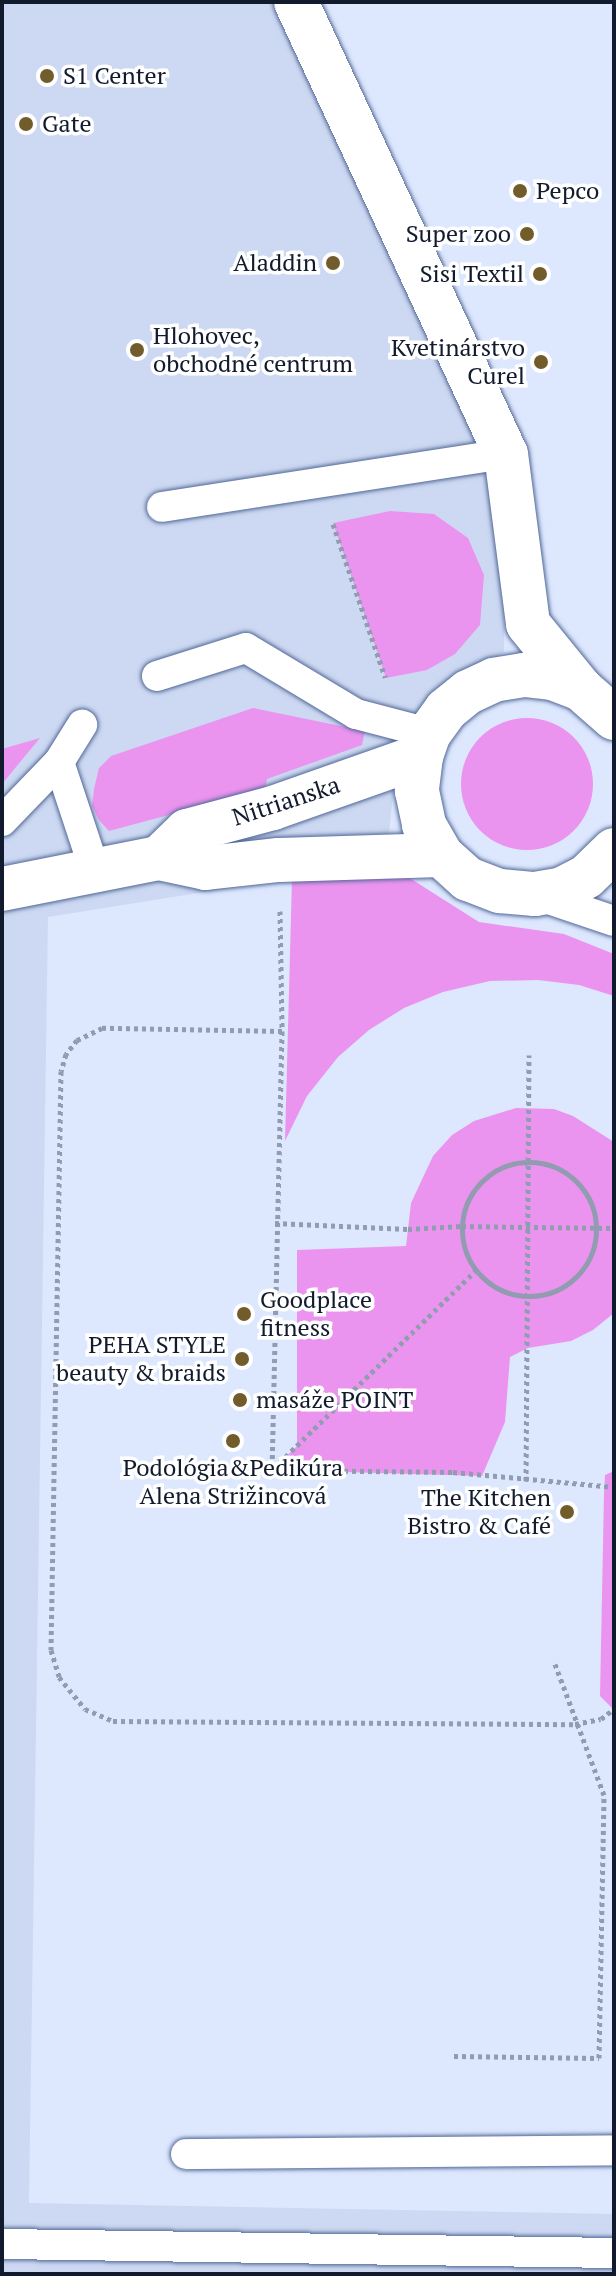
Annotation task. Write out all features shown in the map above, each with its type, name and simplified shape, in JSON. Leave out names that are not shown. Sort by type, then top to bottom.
[{"type":"main road","points":[[296,2],[506,454],[528,624],[581,689],[614,718]]},
{"type":"main road","points":[[494,680],[528,624]]},
{"type":"main road","points":[[581,689],[553,678],[524,675],[494,680],[468,692],[446,710],[425,745],[419,802],[424,825],[441,855],[468,879],[500,891],[535,894],[562,889],[611,862]]},
{"type":"main road","name":"Nitrianska","points":[[159,858],[187,831],[273,808],[425,745]]},
{"type":"main road","name":"Nitrianska","points":[[2,889],[159,858],[206,868],[279,860],[441,855]]},
{"type":"lane","points":[[162,507],[506,454]]},
{"type":"lane","points":[[157,676],[246,648],[356,714],[425,745]]},
{"type":"lane","points":[[2,821],[59,762],[82,725]]},
{"type":"lane","points":[[59,762],[95,871]]},
{"type":"lane","points":[[535,894],[614,921]]},
{"type":"lane","points":[[186,2154],[614,2150]]},
{"type":"lane","points":[[2,2244],[614,2253]]},
{"type":"path","points":[[333,523],[386,678]]},
{"type":"path","points":[[272,1470],[275,1223],[282,1031],[280,909]]},
{"type":"path","points":[[282,1031],[102,1028],[77,1040],[66,1054],[61,1071],[51,1650],[59,1677],[85,1709],[113,1721],[575,1724],[601,1719],[614,1709]]},
{"type":"path","points":[[526,1481],[529,1055]]},
{"type":"path","points":[[528,1161],[550,1164],[577,1181],[594,1209],[596,1228],[590,1256],[581,1272],[552,1292],[528,1296],[502,1290],[476,1270],[463,1243],[462,1226],[469,1198],[478,1185],[504,1166],[528,1161]]},
{"type":"path","points":[[275,1223],[408,1229],[462,1226],[614,1228]]},
{"type":"path","points":[[272,1470],[476,1270]]},
{"type":"path","points":[[272,1470],[453,1472],[614,1487]]},
{"type":"path","points":[[454,2056],[599,2058],[604,1795],[555,1664]]},
{"type":"shaded area","points":[[2,2],[296,2],[506,454],[504,652],[417,718],[393,794],[386,863],[48,917],[29,2203],[614,2214],[614,2274],[2,2274]]},
{"type":"shaded area","points":[[390,511],[434,514],[468,538],[484,575],[480,625],[455,654],[427,670],[386,678],[333,523]]},
{"type":"shaded area","points":[[253,708],[365,731],[362,745],[267,779],[265,789],[109,831],[99,820],[92,806],[94,789],[99,768],[111,756]]},
{"type":"shaded area","points":[[527,718],[552,723],[573,738],[588,759],[593,784],[588,809],[573,830],[552,845],[527,850],[502,845],[481,830],[466,809],[461,784],[466,759],[481,738],[502,723]]},
{"type":"shaded area","points":[[40,738],[2,784],[2,749]]},
{"type":"shaded area","points":[[386,863],[479,922],[564,934],[614,954],[614,996],[579,985],[538,980],[490,981],[443,992],[404,1008],[369,1030],[338,1057],[307,1096],[285,1141],[292,878]]},
{"type":"shaded area","points":[[516,1108],[554,1109],[573,1116],[614,1142],[614,1313],[593,1330],[571,1341],[528,1348],[510,1357],[505,1422],[482,1476],[272,1470],[297,1446],[297,1250],[406,1246],[411,1203],[433,1156],[452,1135],[474,1121]]},
{"type":"shaded area","points":[[614,1471],[614,1710],[600,1696],[605,1475]]},
{"type":"place","name":"S1 Center","points":[[47,76]]},
{"type":"place","name":"Gate","points":[[26,124]]},
{"type":"place","name":"Pepco","points":[[520,191]]},
{"type":"place","name":"Super zoo","points":[[527,234]]},
{"type":"place","name":"Aladdin","points":[[333,263]]},
{"type":"place","name":"Sisi Textil","points":[[540,274]]},
{"type":"place","name":"Hlohovec, obchodné centrum","points":[[137,350]]},
{"type":"place","name":"Kvetinárstvo Curel","points":[[541,362]]},
{"type":"place","name":"Goodplace fitness","points":[[244,1314]]},
{"type":"place","name":"PEHA STYLE beauty & braids","points":[[242,1359]]},
{"type":"place","name":"masáže POINT","points":[[240,1400]]},
{"type":"place","name":"Podológia&Pedikúra Alena Strižincová","points":[[233,1441]]},
{"type":"place","name":"The Kitchen Bistro & Café","points":[[567,1512]]}]
